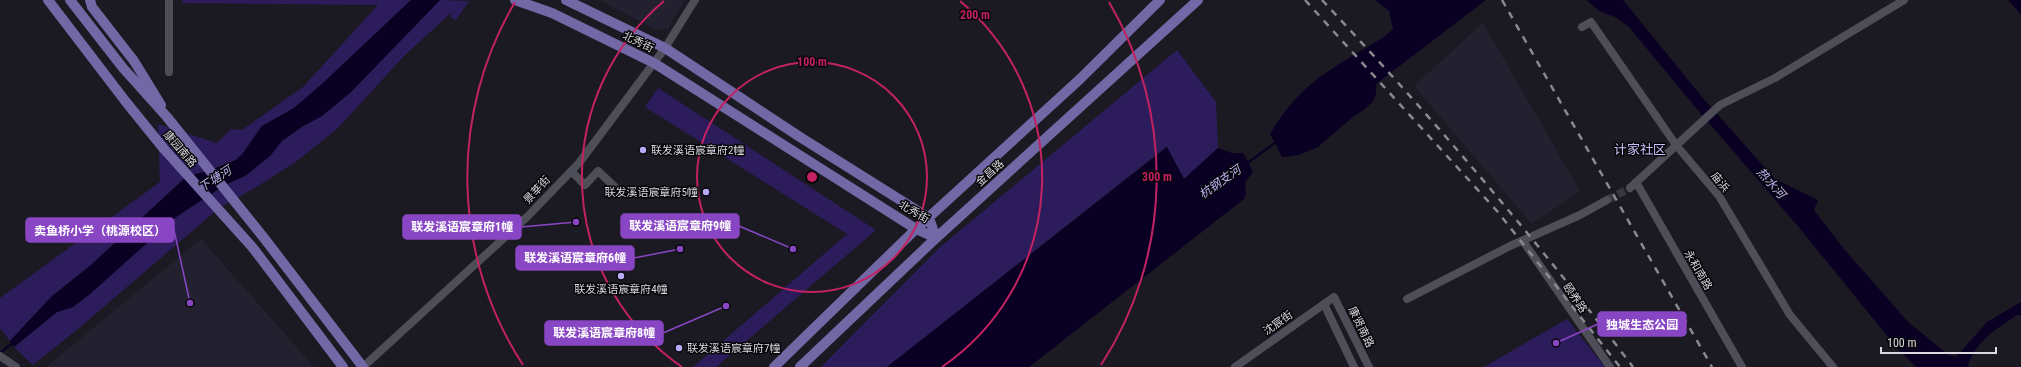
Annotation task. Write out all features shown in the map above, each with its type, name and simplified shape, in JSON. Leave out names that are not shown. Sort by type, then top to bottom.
[{"type":"main road","name":"康园南路","points":[[48,0],[126,102],[187,176],[228,218],[253,248],[343,367]]},
{"type":"main road","name":"康园南路","points":[[70,0],[123,68],[167,117],[208,171],[264,238],[363,367]]},
{"type":"main road","points":[[90,0],[92,7],[138,67],[155,93],[167,117]]},
{"type":"main road","name":"北秀街","points":[[515,0],[552,13],[654,63],[916,229],[936,238]]},
{"type":"main road","name":"北秀街","points":[[566,0],[665,48],[800,137],[929,218],[936,238]]},
{"type":"main road","name":"金昌路","points":[[774,367],[916,229],[1079,80],[1160,0]]},
{"type":"main road","name":"金昌路","points":[[800,367],[936,238],[1198,0]]},
{"type":"street","points":[[169,0],[169,72]]},
{"type":"street","name":"景莘街","points":[[363,367],[523,221],[571,171],[618,112],[665,48],[695,0]]},
{"type":"street","points":[[1676,145],[1720,105],[1775,78],[1904,0]]},
{"type":"street","name":"庙浜","points":[[1582,27],[1591,22],[1676,145],[1719,196],[1790,315],[1833,367]]},
{"type":"street","name":"永和南路","points":[[1676,145],[1633,185],[1742,367]]},
{"type":"street","points":[[571,171],[585,185],[598,171],[618,190]]},
{"type":"street","points":[[1407,300],[1523,240],[1606,200]]},
{"type":"street","name":"颐养路","points":[[1523,240],[1610,367]]},
{"type":"street","name":"沈宸街","points":[[1235,367],[1334,297]]},
{"type":"street","name":"康贤南路","points":[[1334,297],[1369,367]]},
{"type":"street","points":[[1324,304],[1354,367]]},
{"type":"street","points":[[0,356],[16,367]]},
{"type":"shaded area","points":[[182,0],[411,0],[323,83],[294,108],[262,126],[243,153],[236,160],[208,171],[187,176],[91,265],[51,297],[10,341],[0,328],[0,298],[160,182],[158,124],[217,143],[231,129],[242,130],[303,87],[378,5],[182,3]]},
{"type":"shaded area","points":[[440,0],[469,1],[456,20],[450,17],[452,12],[404,56],[337,129],[297,161],[258,186],[219,208],[79,328],[33,365],[14,347],[57,312],[73,307],[90,294],[176,217],[225,185],[245,176],[270,156],[282,141],[303,126],[322,116],[351,92]]},
{"type":"shaded area","points":[[599,0],[685,0],[668,28],[657,30]]},
{"type":"shaded area","points":[[1483,23],[1580,191],[1532,224],[1414,86]]},
{"type":"shaded area","points":[[1177,50],[1216,102],[1218,148],[1184,179],[1166,147],[887,367],[821,367],[939,248]]},
{"type":"shaded area","points":[[658,88],[876,230],[716,367],[693,367],[847,234],[645,107]]},
{"type":"shaded area","points":[[201,239],[314,367],[46,367]]},
{"type":"shaded area","points":[[1567,319],[1605,367],[1484,367]]},
{"type":"water","points":[[411,0],[440,0],[351,92],[322,116],[303,126],[282,141],[270,156],[245,176],[225,185],[176,217],[90,294],[73,307],[57,312],[14,347],[10,341],[51,297],[91,265],[187,176],[208,171],[236,160],[243,153],[262,126],[294,108],[323,83]]},
{"type":"water","points":[[1375,0],[1486,0],[1376,84],[1376,94],[1373,101],[1318,147],[1299,155],[1282,157],[1270,134],[1294,101],[1306,88],[1320,77],[1384,37],[1393,29],[1389,11]]},
{"type":"water","name":"热水河","points":[[1586,0],[1623,0],[1702,97],[1775,179],[1818,200],[1814,210],[1844,249],[1909,323],[1949,355],[1956,357],[1987,322],[2021,302],[2021,315],[2017,315],[1987,337],[1975,351],[1970,359],[1968,367],[1916,367],[1897,348],[1797,225],[1702,115],[1629,27],[1615,17],[1599,11]]},
{"type":"water","points":[[2008,0],[2021,0],[2021,15]]},
{"type":"water","points":[[1167,147],[1184,179],[1218,148],[1232,153],[1243,153],[1253,172],[1245,182],[1246,193],[1244,199],[1029,367],[887,367]]},
{"type":"waterway","name":"杭钢支河","points":[[1246,164],[1276,142]]},
{"type":"waterway","name":"下塘河","points":[[0,353],[14,342]]},
{"type":"tunnel","points":[[1607,200],[1630,188]]},
{"type":"railway","points":[[1305,0],[1497,211],[1620,367]]},
{"type":"railway","points":[[1322,0],[1443,134],[1521,225],[1633,367]]},
{"type":"railway","points":[[1502,0],[1712,367]]},
{"type":"place","name":"联发溪语宸章府2幢","points":[[643,150]]},
{"type":"place","name":"联发溪语宸章府5幢","points":[[706,192]]},
{"type":"place","name":"联发溪语宸章府1幢","points":[[576,222]]},
{"type":"place","name":"联发溪语宸章府6幢","points":[[680,249]]},
{"type":"place","name":"联发溪语宸章府9幢","points":[[793,249]]},
{"type":"place","name":"联发溪语宸章府4幢","points":[[621,276]]},
{"type":"place","name":"卖鱼桥小学（桃源校区）","points":[[190,303]]},
{"type":"place","name":"联发溪语宸章府8幢","points":[[726,306]]},
{"type":"place","name":"独城生态公园","points":[[1556,343]]},
{"type":"place","name":"联发溪语宸章府7幢","points":[[679,348]]},
{"type":"district","name":"计家社区","points":[[1640,149]]}]
